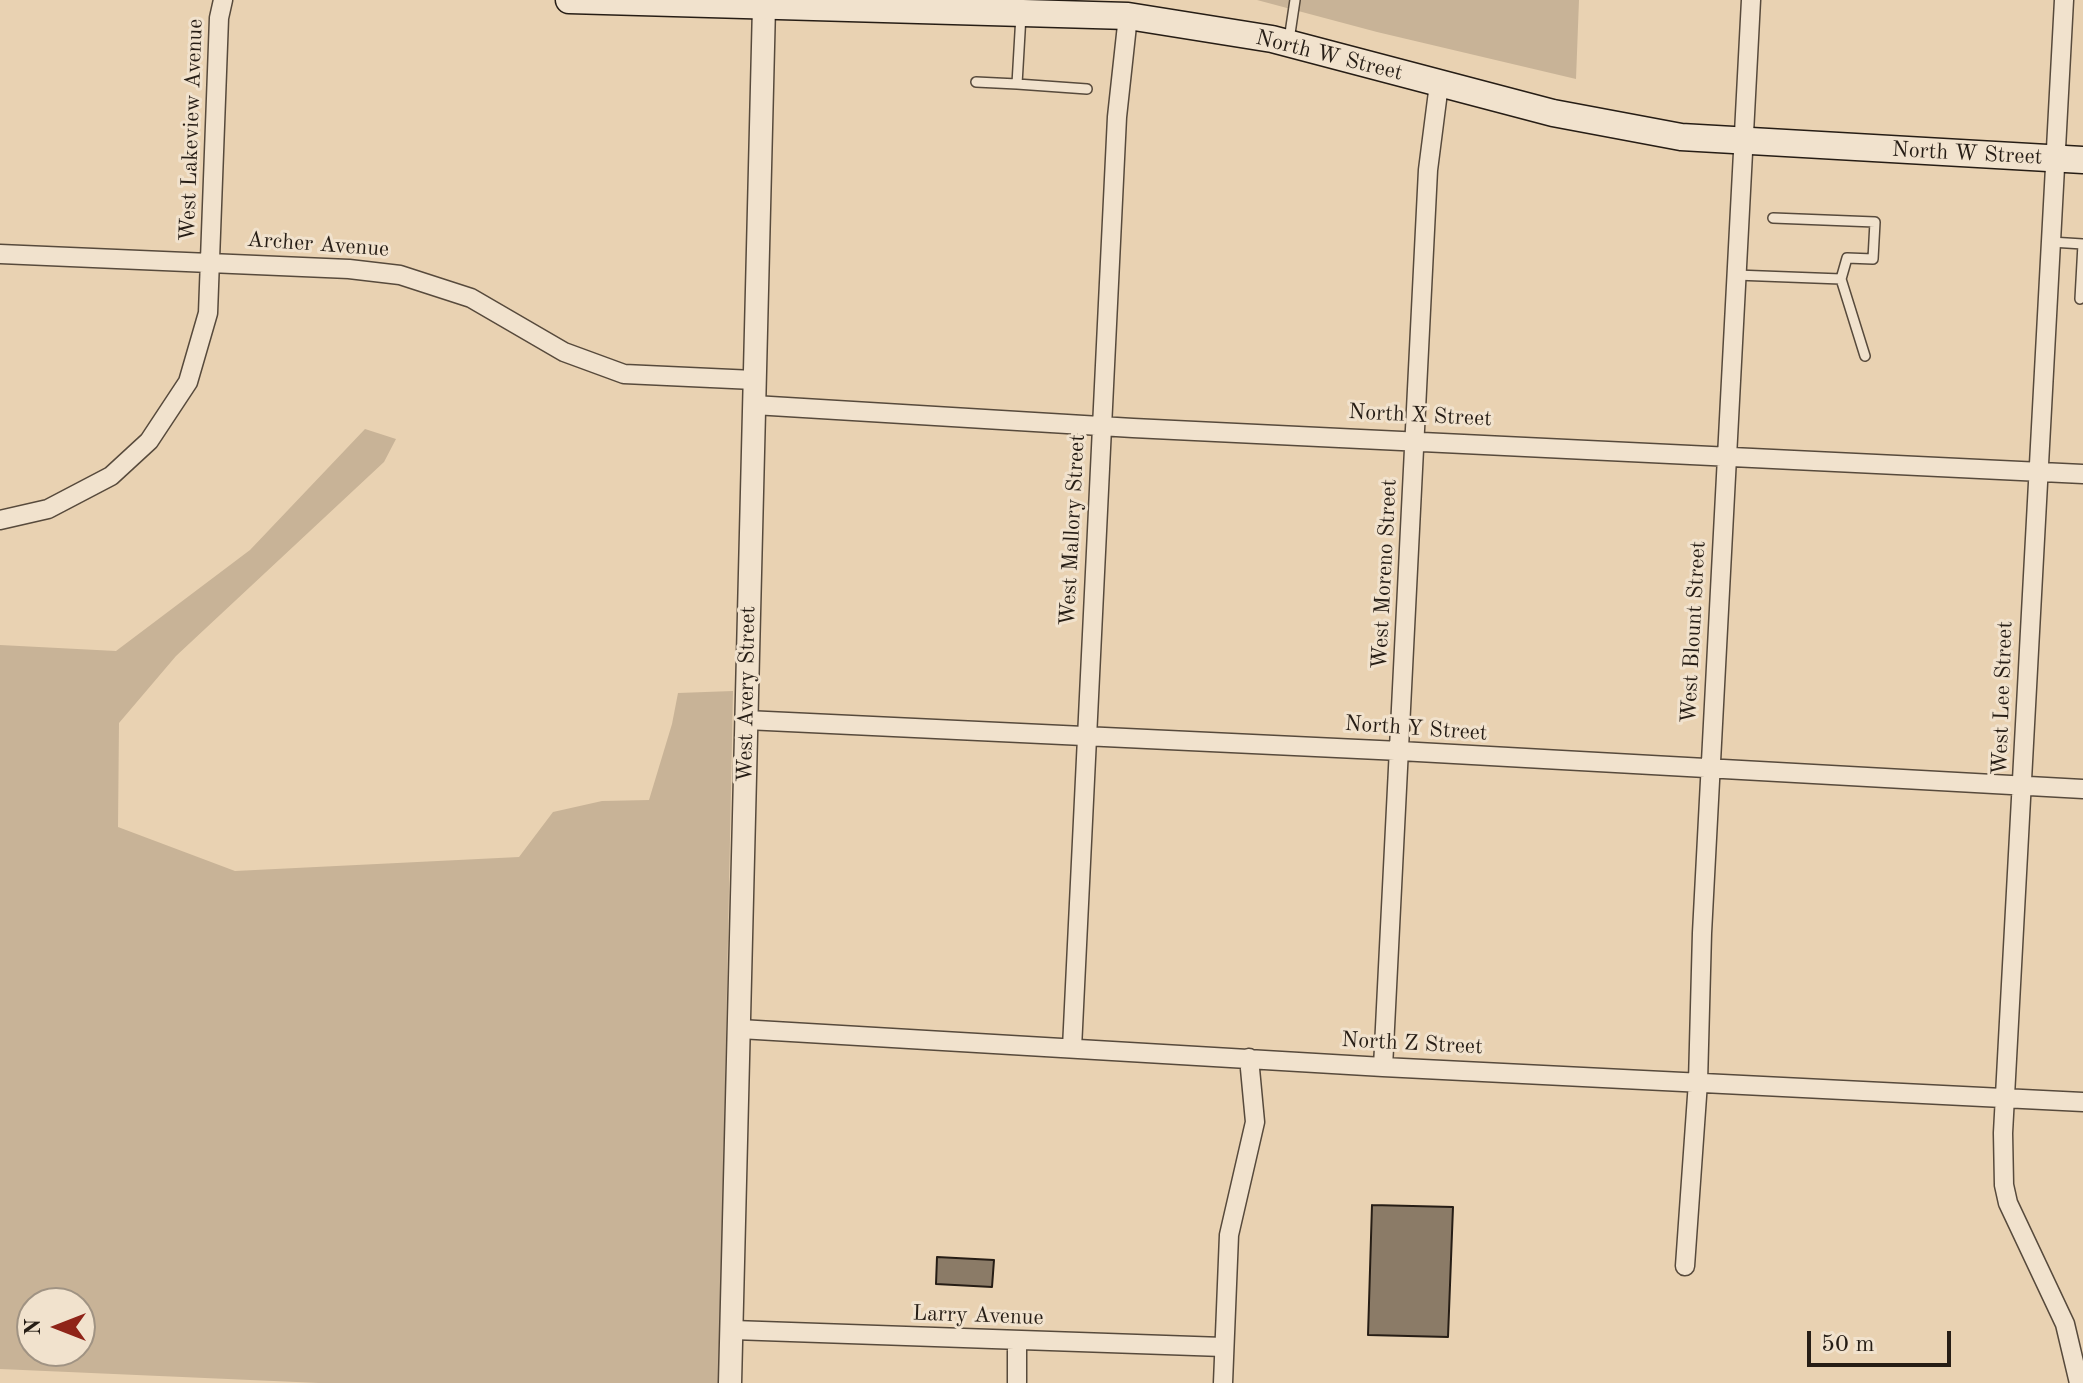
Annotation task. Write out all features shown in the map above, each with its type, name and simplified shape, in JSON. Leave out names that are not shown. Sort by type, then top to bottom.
[{"type":"main road","name":"North W Street","points":[[569,0],[1016,8],[1079,6],[1128,16],[1156,15],[1288,44],[1607,125],[1744,142],[2083,160]]},
{"type":"street","name":"West Lakeview Avenue","points":[[0,520],[48,509],[91,489],[149,441],[177,403],[197,359],[208,313],[219,18],[223,0]]},
{"type":"street","name":"West Blount Street","points":[[1685,1266],[1698,1082],[1751,0]]},
{"type":"street","name":"West Lee Street","points":[[2064,0],[2006,1098],[2004,1185],[2008,1203],[2065,1324],[2079,1383]]},
{"type":"street","name":"West Avery Street","points":[[730,1383],[754,405],[748,4]]},
{"type":"street","name":"West Mallory Street","points":[[1072,1048],[1117,117],[1128,16]]},
{"type":"street","name":"West Moreno Street","points":[[1383,1067],[1428,170],[1439,84]]},
{"type":"street","name":"Archer Avenue","points":[[0,254],[400,275],[471,298],[564,352],[624,374],[754,380]]},
{"type":"street","name":"North X Street","points":[[754,405],[1103,426],[2083,474]]},
{"type":"street","name":"North Y Street","points":[[746,720],[1400,751],[2083,789]]},
{"type":"street","name":"North Z Street","points":[[740,1029],[1383,1067],[2083,1102]]},
{"type":"street","points":[[1223,1383],[1229,1235],[1255,1122],[1249,1058]]},
{"type":"street","name":"Larry Avenue","points":[[733,1330],[1223,1347]]},
{"type":"street","points":[[1017,1342],[1017,1383]]},
{"type":"lane","points":[[1288,44],[1295,0]]},
{"type":"lane","points":[[1016,8],[1017,84]]},
{"type":"lane","points":[[976,82],[1087,89]]},
{"type":"lane","points":[[1773,218],[1875,222],[1873,259],[1847,258],[1841,279],[1865,356]]},
{"type":"lane","points":[[2051,242],[2083,244],[2080,299]]},
{"type":"lane","points":[[1736,275],[1841,279]]},
{"type":"shaded area","points":[[1257,0],[1579,0],[1576,79],[1377,32]]},
{"type":"shaded area","points":[[365,429],[396,439],[384,462],[176,656],[119,723],[118,827],[235,871],[519,857],[553,812],[602,801],[649,800],[678,693],[733,691],[719,1383],[319,1383],[0,1369],[0,645],[116,651],[250,550]]},
{"type":"building","points":[[1372,1205],[1453,1207],[1448,1337],[1368,1335]]},
{"type":"building","points":[[937,1257],[994,1260],[992,1287],[936,1284]]}]
